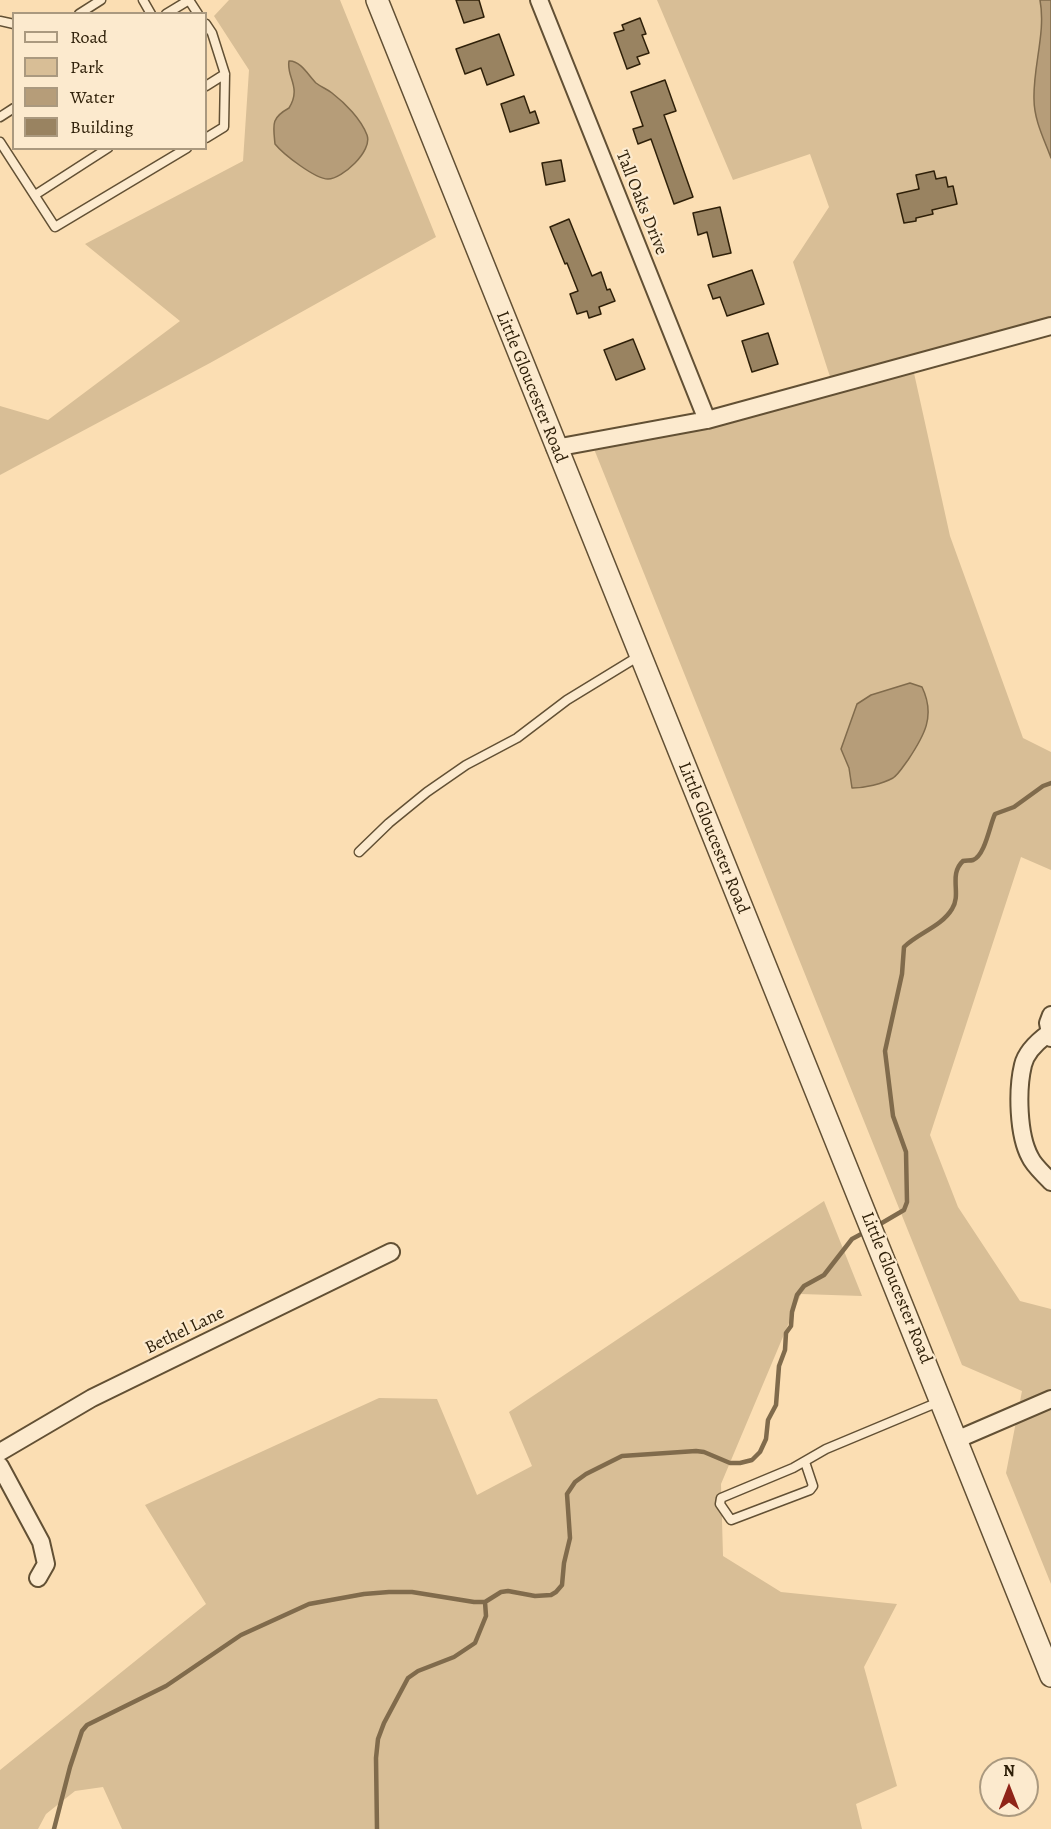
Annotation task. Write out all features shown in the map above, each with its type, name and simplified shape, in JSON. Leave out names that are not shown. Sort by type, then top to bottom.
[{"type":"street","name":"Little Gloucester Road","points":[[377,0],[1051,1676]]},
{"type":"street","name":"Tall Oaks Drive","points":[[540,0],[707,420]]},
{"type":"street","points":[[555,447],[707,420],[1051,326]]},
{"type":"street","points":[[1051,1015],[1048,1023],[1050,1035],[1040,1039],[1028,1054],[1023,1064],[1020,1086],[1021,1131],[1030,1158],[1051,1182]]},
{"type":"street","name":"Bethel Lane","points":[[0,1452],[92,1398],[391,1252]]},
{"type":"street","points":[[956,1440],[1051,1398]]},
{"type":"street","points":[[0,1466],[41,1542],[46,1564],[38,1578]]},
{"type":"lane","points":[[82,12],[100,0]]},
{"type":"lane","points":[[169,12],[189,0]]},
{"type":"lane","points":[[207,26],[212,33],[225,74],[224,127],[207,137]]},
{"type":"lane","points":[[207,85],[225,74]]},
{"type":"lane","points":[[0,142],[55,227],[184,150]]},
{"type":"lane","points":[[35,195],[105,150]]},
{"type":"lane","points":[[359,852],[389,823],[427,792],[466,765],[517,738],[567,700],[639,656]]},
{"type":"lane","points":[[805,1462],[813,1486],[810,1490],[730,1520],[720,1504],[721,1498],[805,1462],[826,1449],[941,1401]]},
{"type":"green space","points":[[229,0],[340,0],[436,237],[210,363],[0,475],[0,406],[48,420],[180,321],[85,244],[243,161],[249,70],[214,16]]},
{"type":"green space","points":[[657,0],[1051,0],[1051,322],[912,364],[950,536],[1023,738],[1051,752],[1051,870],[1021,857],[930,1135],[958,1207],[1020,1301],[1051,1309],[1051,1584],[1006,1473],[1022,1391],[962,1365],[592,444],[832,383],[793,262],[829,207],[810,154],[733,180]]},
{"type":"green space","points":[[824,1201],[862,1296],[801,1294],[721,1484],[723,1556],[781,1592],[897,1604],[864,1667],[897,1786],[856,1804],[862,1829],[122,1829],[103,1787],[75,1791],[46,1814],[38,1829],[0,1829],[0,1770],[206,1604],[145,1505],[379,1398],[437,1399],[477,1495],[532,1466],[509,1412]]},
{"type":"water","points":[[1040,0],[1051,0],[1051,158],[1034,107],[1041,25]]},
{"type":"water","points":[[289,61],[301,66],[316,83],[342,102],[357,117],[367,135],[368,141],[361,156],[348,169],[334,178],[322,178],[308,171],[275,144],[276,119],[289,108],[293,101],[294,88]]},
{"type":"water","points":[[910,683],[922,687],[928,707],[926,725],[919,743],[893,778],[873,785],[852,788],[849,768],[841,749],[857,704],[871,695]]},
{"type":"building","points":[[456,0],[479,0],[484,17],[464,23]]},
{"type":"building","points":[[640,18],[646,34],[642,35],[649,53],[637,57],[640,64],[627,69],[614,33],[624,30],[622,25]]},
{"type":"building","points":[[499,34],[514,75],[487,85],[481,68],[465,74],[456,49]]},
{"type":"building","points":[[665,80],[676,111],[664,115],[693,197],[674,204],[651,139],[638,144],[633,129],[643,126],[631,92]]},
{"type":"building","points":[[524,96],[530,113],[535,111],[539,123],[510,132],[501,104]]},
{"type":"building","points":[[561,160],[565,181],[546,185],[542,163]]},
{"type":"building","points":[[934,171],[936,179],[946,177],[948,187],[953,186],[957,204],[932,210],[933,214],[904,223],[897,194],[919,189],[916,175]]},
{"type":"building","points":[[720,207],[731,253],[713,257],[707,232],[698,235],[693,213]]},
{"type":"building","points":[[569,219],[592,276],[601,272],[607,290],[610,289],[615,301],[599,307],[601,314],[589,318],[587,311],[577,314],[570,294],[578,291],[550,227]]},
{"type":"building","points":[[752,270],[764,304],[727,316],[720,297],[713,299],[708,285]]},
{"type":"building","points":[[768,333],[778,364],[752,372],[742,341]]},
{"type":"building","points":[[633,339],[645,369],[616,380],[604,350]]},
{"type":"waterway","points":[[875,1227],[904,1210],[907,1202],[906,1152],[893,1116],[885,1051],[902,974],[904,947],[942,921],[952,909],[956,897],[956,872],[963,861],[973,860],[981,853],[995,814],[1014,807],[1043,786],[1051,783]]},
{"type":"waterway","points":[[54,1829],[70,1767],[82,1731],[87,1725],[166,1686],[241,1635],[309,1604],[364,1594],[412,1592],[474,1602],[485,1602],[501,1592],[508,1591],[535,1596],[551,1595],[562,1585],[570,1538],[567,1494],[575,1482],[586,1474],[622,1456],[696,1451],[730,1463],[752,1460],[760,1452],[766,1439],[768,1420],[776,1405],[779,1366],[785,1350],[786,1333],[791,1326],[797,1295],[804,1286],[824,1275],[852,1239],[865,1232]]},
{"type":"waterway","points":[[377,1829],[376,1758],[378,1739],[384,1723],[408,1678],[418,1671],[454,1657],[475,1643],[486,1616],[485,1602]]}]
